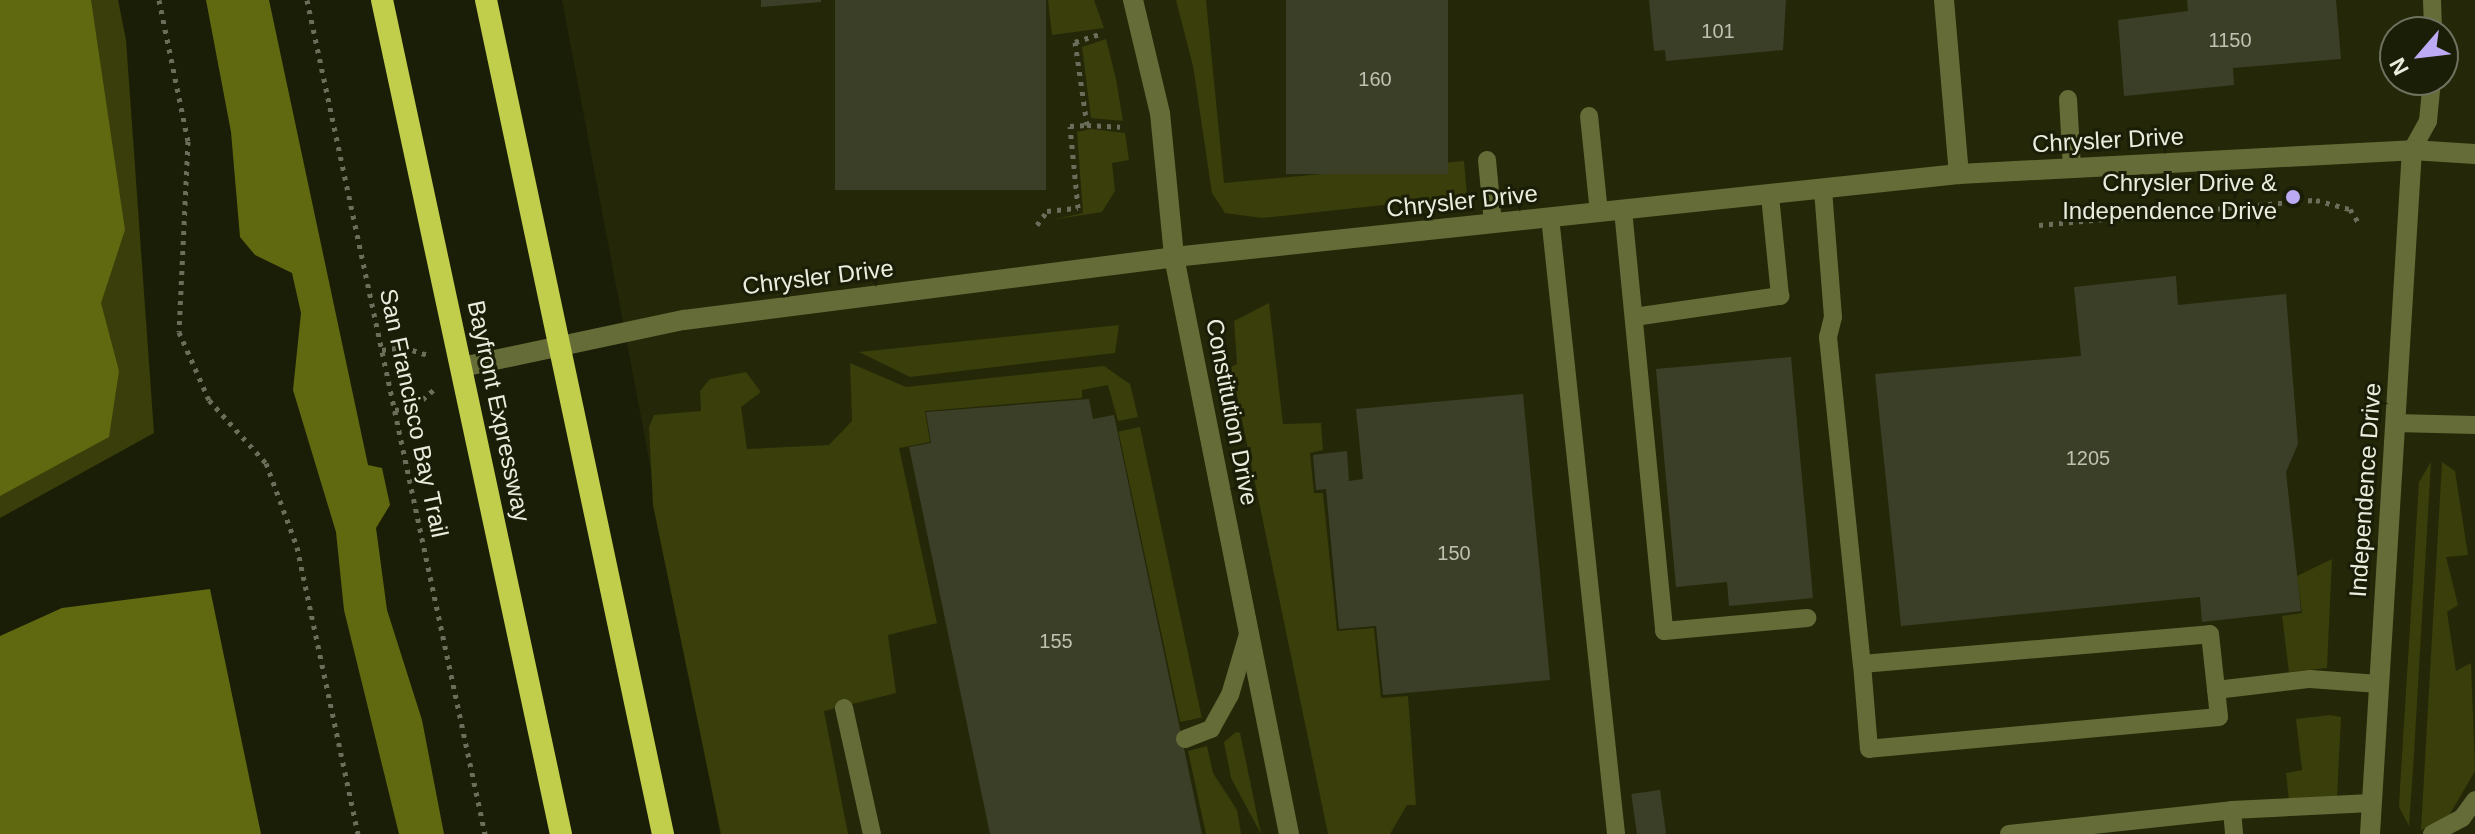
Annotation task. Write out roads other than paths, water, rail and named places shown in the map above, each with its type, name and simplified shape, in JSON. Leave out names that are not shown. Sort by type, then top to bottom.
[{"type":"highway","name":"Bayfront Expressway","points":[[382,0],[561,834]]},
{"type":"highway","points":[[486,0],[663,834]]},
{"type":"street","name":"Constitution Drive","points":[[1133,0],[1160,113],[1174,257],[1289,834]]},
{"type":"street","points":[[1944,0],[1959,174]]},
{"type":"street","name":"Chrysler Drive","points":[[462,367],[663,323],[1174,257],[1550,217],[1959,174],[2412,150],[2475,154]]},
{"type":"street","name":"Independence Drive","points":[[2370,834],[2412,150]]},
{"type":"lane","points":[[2412,150],[2428,121],[2430,96]]},
{"type":"lane","points":[[2068,99],[2072,168]]},
{"type":"lane","points":[[1589,116],[1599,212]]},
{"type":"lane","points":[[1487,160],[1493,224]]},
{"type":"lane","points":[[1823,190],[1833,317],[1828,337],[1869,749],[2219,717],[2210,634],[1862,664]]},
{"type":"lane","points":[[1634,317],[1780,296],[1770,195]]},
{"type":"lane","points":[[1623,210],[1664,631],[1807,618]]},
{"type":"lane","points":[[1550,217],[1616,834]]},
{"type":"lane","points":[[2395,423],[2475,425]]},
{"type":"lane","points":[[1185,739],[1211,729],[1230,695],[1249,631]]},
{"type":"lane","points":[[2216,690],[2310,679],[2379,684]]},
{"type":"lane","points":[[844,708],[872,834]]},
{"type":"lane","points":[[2432,834],[2462,818],[2475,800]]},
{"type":"lane","points":[[2009,834],[2232,810],[2371,803]]},
{"type":"lane","points":[[2232,810],[2234,834]]},
{"type":"place","name":"Chrysler Drive & Independence Drive","points":[[2293,197]]}]
